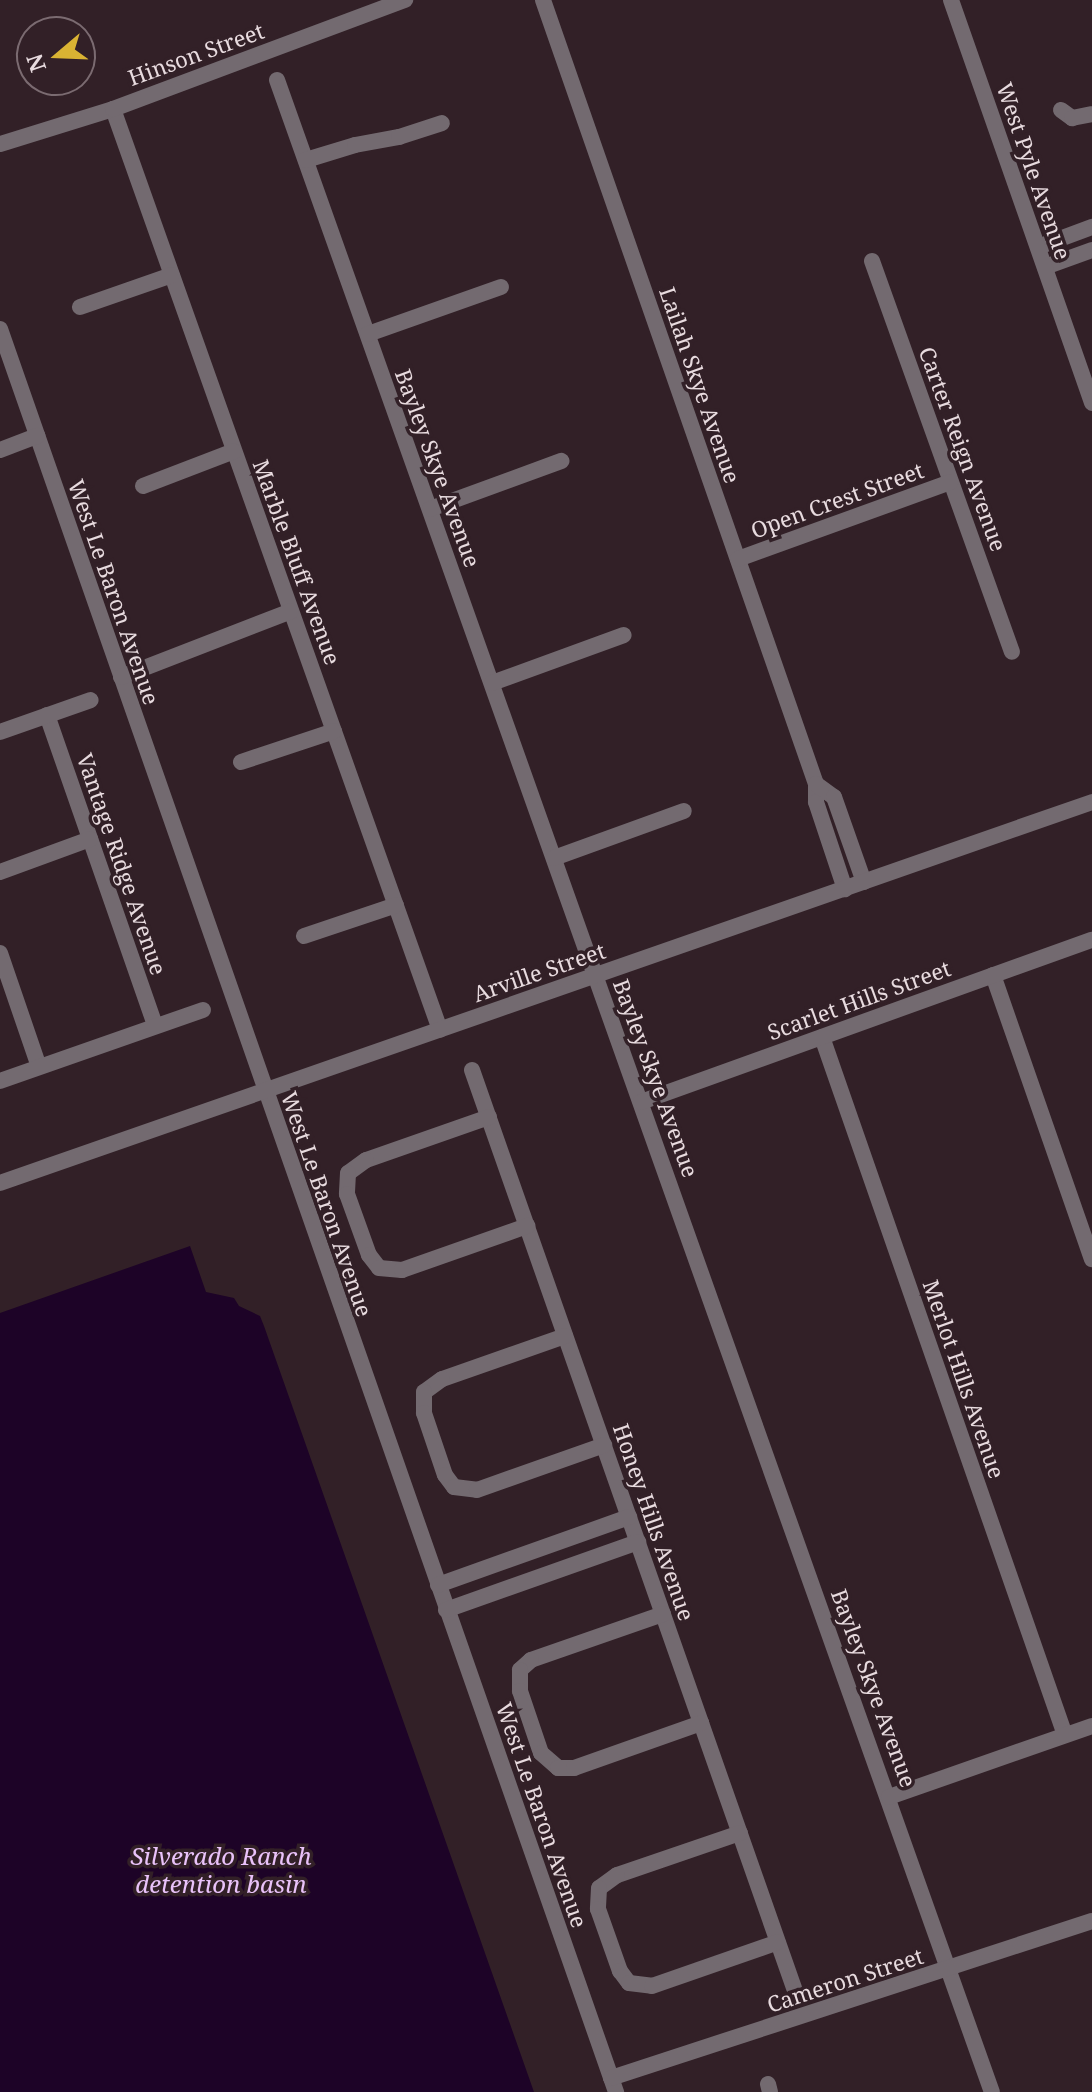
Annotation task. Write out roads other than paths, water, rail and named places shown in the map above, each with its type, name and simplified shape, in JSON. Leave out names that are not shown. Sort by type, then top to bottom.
[{"type":"street","name":"Hinson Street","points":[[0,144],[113,109],[405,0]]},
{"type":"street","name":"Lailah Skye Avenue","points":[[543,0],[816,784],[816,802],[845,889]]},
{"type":"street","name":"West Pyle Avenue","points":[[951,0],[1092,403]]},
{"type":"street","name":"Bayley Skye Avenue","points":[[277,80],[951,1969],[992,2092]]},
{"type":"street","name":"Marble Bluff Avenue","points":[[113,109],[440,1030]]},
{"type":"street","points":[[1061,110],[1072,118],[1092,114]]},
{"type":"street","points":[[306,160],[442,123]]},
{"type":"street","points":[[1038,247],[1092,227]]},
{"type":"street","points":[[1045,267],[1092,250]]},
{"type":"street","name":"Carter Reign Avenue","points":[[872,261],[1012,652]]},
{"type":"street","points":[[80,307],[172,275]]},
{"type":"street","points":[[368,334],[501,287]]},
{"type":"street","name":"West Le Baron Avenue","points":[[0,329],[613,2085]]},
{"type":"street","points":[[0,450],[37,436]]},
{"type":"street","points":[[143,486],[234,451]]},
{"type":"street","points":[[430,509],[561,461]]},
{"type":"street","name":"Open Crest Street","points":[[738,559],[951,482]]},
{"type":"street","points":[[121,677],[291,611]]},
{"type":"street","points":[[492,683],[624,635]]},
{"type":"street","points":[[0,732],[91,700]]},
{"type":"street","name":"Vantage Ridge Avenue","points":[[47,715],[155,1026]]},
{"type":"street","points":[[241,762],[334,731]]},
{"type":"street","name":"Lailah Skye Avenue","points":[[816,784],[834,797],[864,882]]},
{"type":"street","name":"Arville Street","points":[[0,1182],[1092,802]]},
{"type":"street","points":[[554,858],[684,811]]},
{"type":"street","points":[[0,872],[90,839]]},
{"type":"street","points":[[304,936],[396,905]]},
{"type":"street","name":"Scarlet Hills Street","points":[[641,1102],[1092,940]]},
{"type":"street","points":[[0,953],[39,1067]]},
{"type":"street","points":[[993,975],[1092,1259]]},
{"type":"street","points":[[0,1081],[203,1010]]},
{"type":"street","name":"Merlot Hills Avenue","points":[[822,1037],[1065,1735]]},
{"type":"street","name":"Honey Hills Avenue","points":[[472,1070],[794,1988]]},
{"type":"street","points":[[489,1117],[366,1160],[348,1173],[347,1194],[369,1255],[382,1269],[402,1270],[527,1226]]},
{"type":"street","points":[[565,1336],[442,1379],[424,1392],[424,1413],[436,1450],[445,1475],[458,1488],[477,1490],[604,1445]]},
{"type":"street","points":[[438,1585],[629,1517]]},
{"type":"street","points":[[446,1610],[638,1542]]},
{"type":"street","points":[[663,1614],[538,1657],[520,1670],[520,1691],[541,1753],[554,1766],[574,1768],[701,1723]]},
{"type":"street","points":[[889,1797],[1092,1726]]},
{"type":"street","points":[[740,1833],[617,1875],[599,1888],[597,1901],[602,1922],[620,1971],[632,1985],[652,1986],[778,1942]]},
{"type":"street","name":"Cameron Street","points":[[613,2085],[1092,1921]]},
{"type":"water","name":"Silverado Ranch detention basin","points":[[190,1246],[206,1292],[234,1298],[239,1306],[260,1316],[534,2092],[0,2092],[0,1313]]}]
